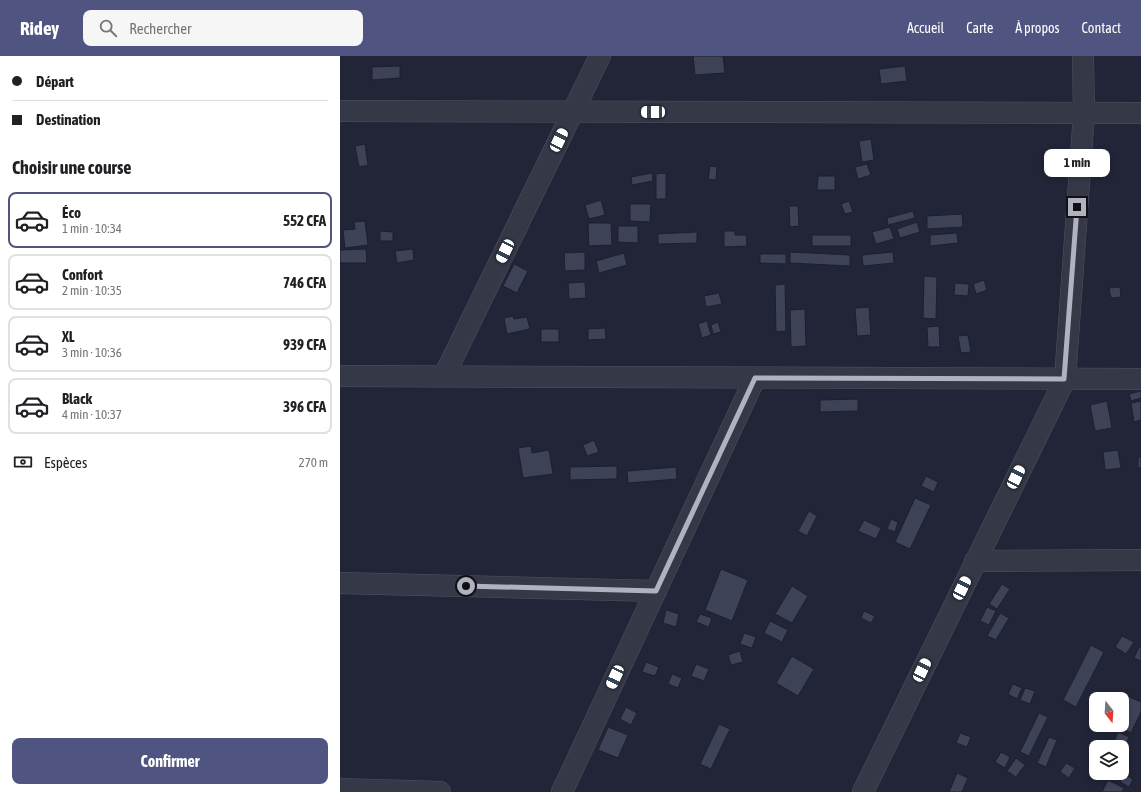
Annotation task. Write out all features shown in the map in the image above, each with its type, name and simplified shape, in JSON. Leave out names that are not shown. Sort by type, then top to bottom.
[{"type":"street","points":[[444,376],[600,56]]},
{"type":"street","points":[[863,792],[1064,379],[1084,113],[1083,56]]},
{"type":"street","points":[[340,111],[1141,113]]},
{"type":"street","points":[[340,376],[1141,379]]},
{"type":"street","points":[[562,792],[755,378]]},
{"type":"street","points":[[975,561],[1141,560]]},
{"type":"street","points":[[340,583],[656,591]]},
{"type":"street","points":[[340,789],[440,792]]},
{"type":"building","points":[[693,56],[723,56],[725,73],[695,75]]},
{"type":"building","points":[[400,66],[400,78],[372,80],[372,67]]},
{"type":"building","points":[[905,66],[907,81],[881,84],[879,69]]},
{"type":"building","points":[[871,139],[874,160],[862,162],[859,141]]},
{"type":"building","points":[[365,144],[368,165],[359,167],[355,146]]},
{"type":"building","points":[[867,164],[871,175],[858,179],[855,167]]},
{"type":"building","points":[[710,166],[717,167],[716,180],[708,179]]},
{"type":"building","points":[[652,173],[653,181],[632,185],[631,177]]},
{"type":"building","points":[[666,173],[666,199],[656,199],[656,174]]},
{"type":"building","points":[[818,176],[835,176],[835,190],[817,190]]},
{"type":"building","points":[[601,200],[605,215],[589,219],[585,205]]},
{"type":"building","points":[[849,201],[853,212],[845,214],[841,204]]},
{"type":"building","points":[[630,204],[651,204],[650,222],[630,221]]},
{"type":"building","points":[[789,206],[798,206],[799,226],[790,227]]},
{"type":"building","points":[[913,211],[915,218],[888,225],[887,218]]},
{"type":"building","points":[[962,214],[963,227],[927,229],[927,216]]},
{"type":"building","points":[[365,221],[368,245],[345,248],[343,230],[355,229],[354,222]]},
{"type":"building","points":[[917,222],[920,232],[900,238],[897,229]]},
{"type":"building","points":[[588,223],[611,223],[612,245],[589,246]]},
{"type":"building","points":[[618,226],[638,226],[638,243],[618,242]]},
{"type":"building","points":[[890,227],[894,239],[876,244],[872,232]]},
{"type":"building","points":[[380,231],[393,232],[393,241],[380,241]]},
{"type":"building","points":[[724,231],[735,231],[735,235],[746,235],[747,246],[724,247]]},
{"type":"building","points":[[697,232],[697,243],[658,244],[658,234]]},
{"type":"building","points":[[957,233],[958,243],[930,246],[930,235]]},
{"type":"building","points":[[812,235],[851,235],[851,246],[812,246]]},
{"type":"building","points":[[366,249],[367,263],[340,263],[340,250]]},
{"type":"building","points":[[413,249],[414,260],[397,263],[395,251]]},
{"type":"building","points":[[585,252],[585,270],[565,271],[564,253]]},
{"type":"building","points":[[790,252],[850,255],[850,266],[790,263]]},
{"type":"building","points":[[893,252],[894,263],[863,266],[862,255]]},
{"type":"building","points":[[624,253],[627,265],[599,273],[596,261]]},
{"type":"building","points":[[760,254],[786,254],[786,264],[760,263]]},
{"type":"building","points":[[514,264],[528,271],[517,293],[503,286]]},
{"type":"building","points":[[924,276],[937,277],[936,319],[923,318]]},
{"type":"building","points":[[984,280],[987,290],[976,294],[973,284]]},
{"type":"building","points":[[585,282],[586,298],[569,299],[568,283]]},
{"type":"building","points":[[955,283],[969,284],[968,296],[954,295]]},
{"type":"building","points":[[785,284],[786,331],[776,332],[775,285]]},
{"type":"building","points":[[1120,287],[1121,297],[1111,298],[1109,288]]},
{"type":"building","points":[[719,293],[722,304],[706,307],[704,296]]},
{"type":"building","points":[[869,307],[871,335],[857,336],[855,308]]},
{"type":"building","points":[[805,309],[806,346],[791,347],[790,310]]},
{"type":"building","points":[[513,316],[514,319],[527,317],[530,329],[507,334],[504,318]]},
{"type":"building","points":[[707,321],[711,335],[702,338],[698,324]]},
{"type":"building","points":[[718,322],[721,332],[713,334],[711,325]]},
{"type":"building","points":[[939,326],[940,347],[928,347],[927,327]]},
{"type":"building","points":[[605,328],[606,339],[588,340],[588,329]]},
{"type":"building","points":[[541,329],[559,329],[559,342],[541,342]]},
{"type":"building","points":[[968,335],[971,352],[961,353],[958,336]]},
{"type":"building","points":[[1141,391],[1141,398],[1131,401],[1129,394]]},
{"type":"building","points":[[858,399],[858,411],[820,412],[820,400]]},
{"type":"building","points":[[1107,401],[1112,428],[1095,431],[1090,405]]},
{"type":"building","points":[[1141,401],[1141,420],[1134,422],[1131,403]]},
{"type":"building","points":[[594,440],[599,452],[587,456],[583,445]]},
{"type":"building","points":[[531,446],[532,453],[549,450],[553,474],[523,478],[518,448]]},
{"type":"building","points":[[1118,450],[1121,468],[1105,470],[1103,452]]},
{"type":"building","points":[[1138,457],[1141,457],[1141,468],[1138,468]]},
{"type":"building","points":[[617,466],[617,479],[570,480],[570,467]]},
{"type":"building","points":[[676,467],[677,479],[628,483],[627,471]]},
{"type":"building","points":[[926,476],[938,482],[934,492],[921,486]]},
{"type":"building","points":[[915,498],[931,505],[910,549],[895,542]]},
{"type":"building","points":[[809,511],[817,516],[807,536],[798,531]]},
{"type":"building","points":[[891,519],[898,522],[895,532],[887,529]]},
{"type":"building","points":[[864,520],[881,528],[876,539],[858,531]]},
{"type":"building","points":[[721,569],[748,580],[732,621],[705,610]]},
{"type":"building","points":[[1002,584],[1010,589],[997,609],[989,604]]},
{"type":"building","points":[[792,586],[808,596],[792,623],[775,614]]},
{"type":"building","points":[[987,607],[996,611],[989,625],[980,621]]},
{"type":"building","points":[[666,610],[679,614],[676,627],[663,623]]},
{"type":"building","points":[[864,611],[875,616],[871,623],[861,618]]},
{"type":"building","points":[[1000,613],[1009,618],[996,640],[987,636]]},
{"type":"building","points":[[700,614],[712,618],[709,627],[696,622]]},
{"type":"building","points":[[770,621],[788,630],[782,642],[764,633]]},
{"type":"building","points":[[744,633],[756,637],[752,648],[740,644]]},
{"type":"building","points":[[1122,636],[1134,642],[1126,654],[1115,647]]},
{"type":"building","points":[[1091,645],[1104,652],[1076,707],[1063,700]]},
{"type":"building","points":[[1139,647],[1141,648],[1141,661],[1134,658]]},
{"type":"building","points":[[740,651],[743,662],[731,665],[728,655]]},
{"type":"building","points":[[792,656],[814,669],[798,696],[776,683]]},
{"type":"building","points":[[646,662],[659,667],[655,676],[642,672]]},
{"type":"building","points":[[696,664],[709,669],[704,681],[691,676]]},
{"type":"building","points":[[672,674],[682,678],[678,688],[668,684]]},
{"type":"building","points":[[1013,684],[1022,688],[1017,699],[1008,694]]},
{"type":"building","points":[[1025,688],[1035,691],[1030,704],[1020,700]]},
{"type":"building","points":[[1129,697],[1141,702],[1141,712],[1131,733],[1129,732]]},
{"type":"building","points":[[626,707],[637,713],[631,725],[620,719]]},
{"type":"building","points":[[1039,713],[1048,717],[1029,756],[1020,752]]},
{"type":"building","points":[[719,724],[730,729],[711,769],[700,764]]},
{"type":"building","points":[[608,727],[628,735],[618,758],[598,750]]},
{"type":"building","points":[[1118,732],[1129,737],[1128,740],[1115,740]]},
{"type":"building","points":[[960,733],[971,737],[967,747],[956,743]]},
{"type":"building","points":[[1049,737],[1057,740],[1046,767],[1037,763]]},
{"type":"building","points":[[1001,752],[1010,757],[1005,768],[995,762]]},
{"type":"building","points":[[1016,758],[1025,765],[1016,777],[1007,771]]},
{"type":"building","points":[[1066,763],[1075,768],[1069,778],[1060,772]]},
{"type":"building","points":[[957,773],[968,778],[962,792],[949,792]]},
{"type":"building","points":[[1129,777],[1133,779],[1129,787],[1120,782],[1121,780],[1129,780]]},
{"type":"building","points":[[1108,780],[1124,788],[1122,792],[1102,792]]},
{"type":"route","points":[[466,586],[656,591],[755,378],[1064,379],[1077,207]]}]
